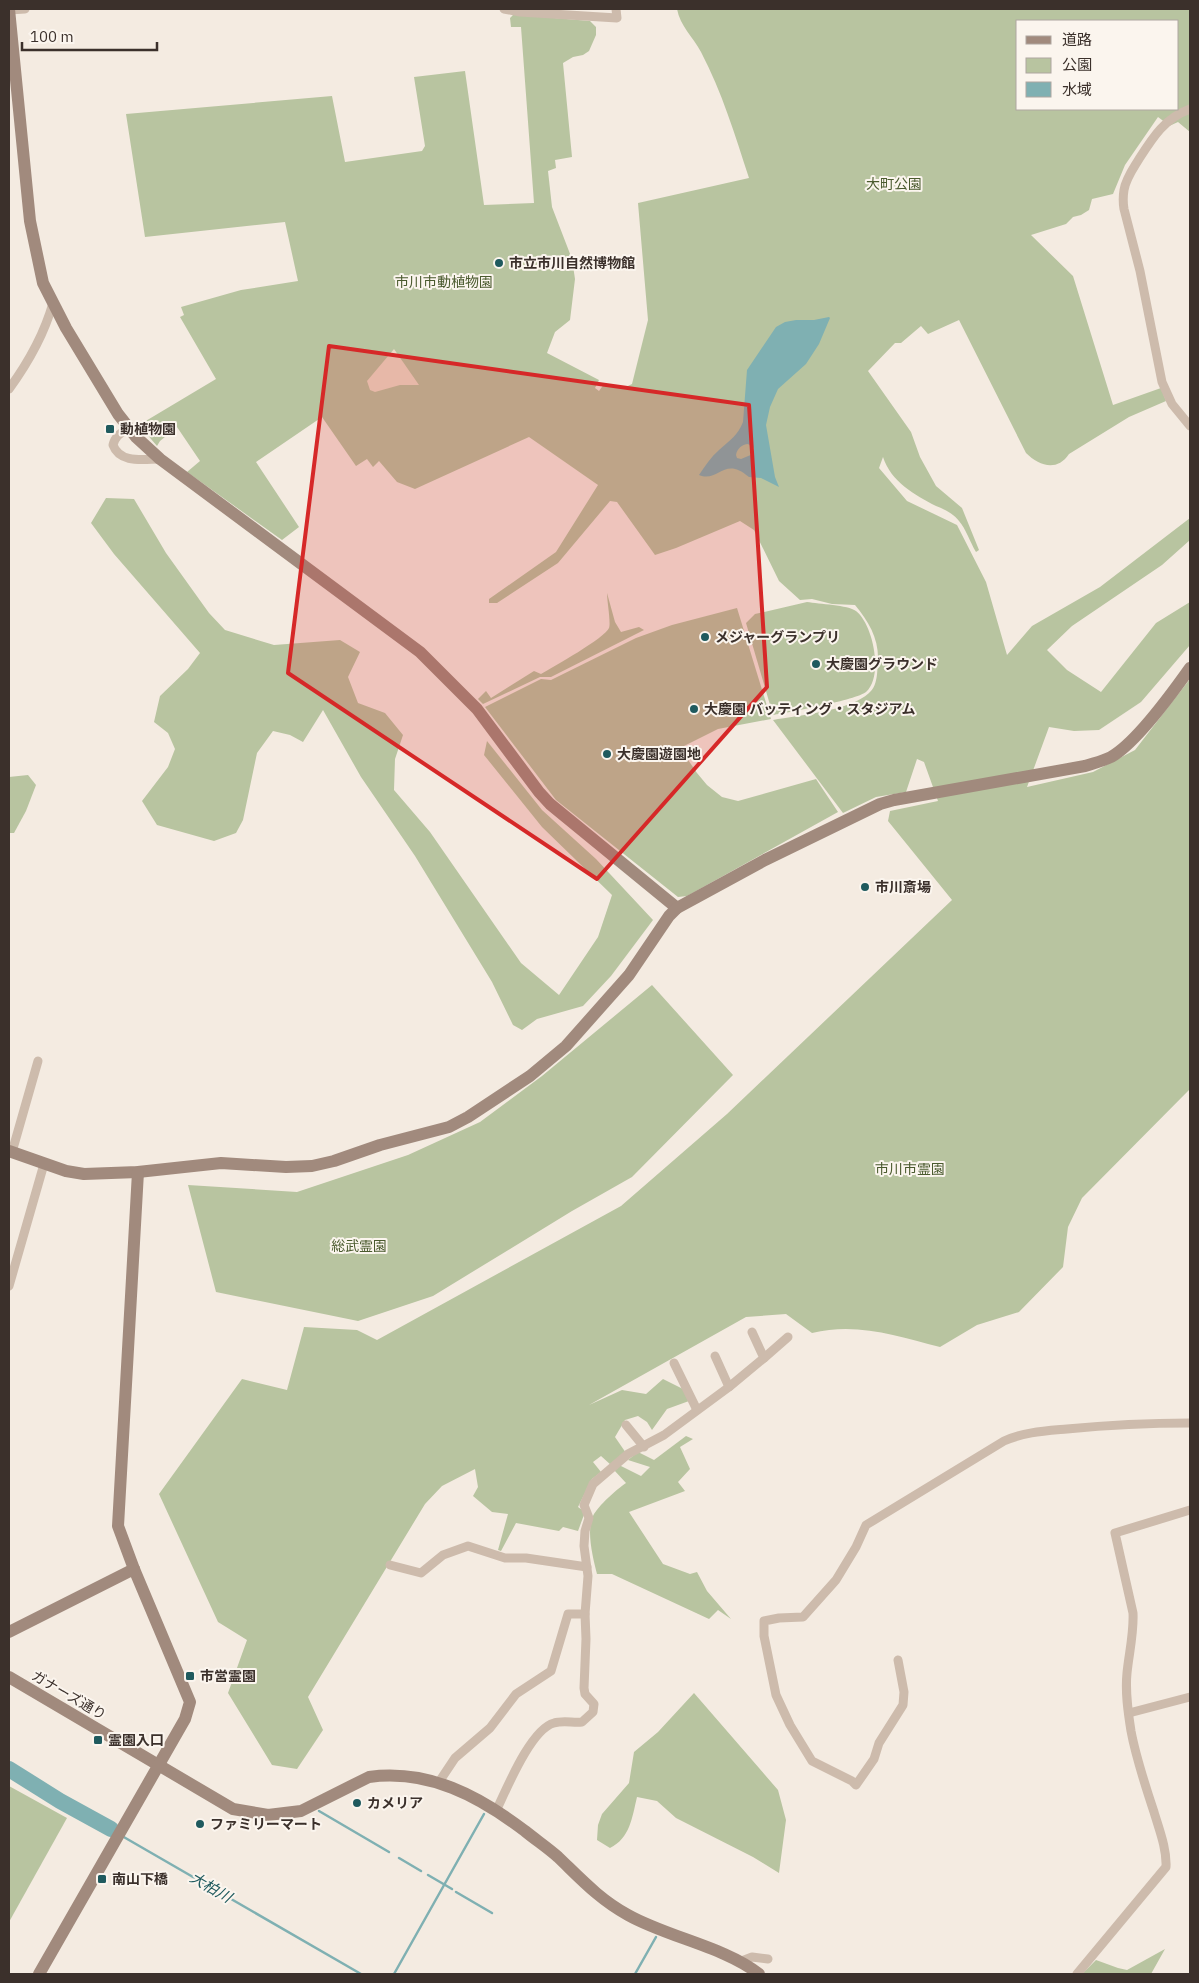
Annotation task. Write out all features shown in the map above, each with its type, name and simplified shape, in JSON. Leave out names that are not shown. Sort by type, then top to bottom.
[{"type":"street","points":[[25,9],[9,9],[30,221],[43,282],[53,303],[110,401],[128,428],[146,448],[160,459],[420,652],[477,709],[538,792],[550,804],[677,908]]},
{"type":"street","points":[[504,9],[520,12],[617,18],[616,9]]},
{"type":"street","points":[[1190,110],[1179,113],[1154,134],[1126,180],[1123,199],[1140,271],[1162,382],[1172,404],[1190,426]]},
{"type":"street","points":[[9,389],[26,365],[48,319],[53,303]]},
{"type":"street","points":[[128,428],[114,441],[113,445],[118,454],[128,459],[160,459]]},
{"type":"street","points":[[38,1061],[11,1151],[66,1171],[84,1174],[138,1172],[221,1163],[286,1168],[312,1166],[449,1127],[468,1117],[530,1076],[566,1046],[629,975],[669,916],[677,908],[766,860],[880,804],[1086,766],[1112,756],[1133,738],[1176,688],[1190,668]]},
{"type":"street","points":[[9,1286],[44,1164]]},
{"type":"street","points":[[39,1974],[186,1720],[190,1702],[134,1569],[120,1532],[118,1514],[138,1172]]},
{"type":"street","points":[[752,1332],[764,1358]]},
{"type":"street","points":[[497,1809],[516,1769],[541,1730],[552,1723],[582,1722],[593,1712],[594,1704],[585,1694],[584,1688],[587,1567],[584,1546],[585,1531],[589,1518],[584,1502],[593,1484],[628,1454],[664,1435],[730,1387],[788,1337]]},
{"type":"street","points":[[715,1356],[730,1387]]},
{"type":"street","points":[[674,1363],[696,1410]]},
{"type":"street","points":[[898,1660],[904,1692],[903,1705],[879,1743],[874,1759],[856,1785],[852,1781],[812,1761],[790,1725],[776,1695],[764,1636],[764,1621],[803,1617],[836,1580],[856,1547],[866,1525],[1004,1441],[1016,1436],[1039,1432],[1100,1426],[1190,1423]]},
{"type":"street","points":[[626,1425],[644,1447]]},
{"type":"street","points":[[1077,1974],[1166,1867],[1167,1858],[1142,1777],[1131,1732],[1127,1674],[1134,1626],[1133,1613],[1115,1533],[1190,1510]]},
{"type":"street","points":[[390,1565],[421,1573],[443,1555],[468,1546],[504,1558],[526,1558],[587,1567]]},
{"type":"street","points":[[9,1632],[134,1569]]},
{"type":"street","points":[[439,1782],[455,1758],[490,1728],[516,1694],[552,1671],[568,1614],[585,1614]]},
{"type":"street","name":"ガナーズ通り","points":[[9,1677],[233,1809],[274,1815],[301,1810],[369,1777],[389,1776],[439,1782],[497,1809],[557,1856],[605,1902],[644,1923],[738,1962],[759,1974]]},
{"type":"street","points":[[1129,1713],[1190,1697]]},
{"type":"street","points":[[738,1962],[752,1957],[768,1959]]},
{"type":"highlighted area","points":[[329,346],[749,405],[767,687],[597,879],[288,673]]},
{"type":"green space","points":[[677,9],[1190,9],[1190,132],[1178,122],[1167,127],[1166,123],[1158,117],[1125,165],[1113,194],[1092,199],[1089,210],[1073,217],[1066,224],[1031,235],[1073,276],[1113,405],[1161,388],[1166,401],[1129,417],[1069,454],[1059,463],[1048,465],[1031,458],[1026,453],[959,320],[928,334],[921,326],[901,343],[895,343],[868,371],[911,432],[920,457],[936,486],[962,508],[979,550],[976,552],[957,518],[905,487],[892,474],[883,457],[879,468],[907,501],[957,525],[986,582],[1007,655],[1032,626],[1100,587],[1190,518],[1190,540],[1162,565],[1072,626],[1047,650],[1067,670],[1101,692],[1156,623],[1190,602],[1190,645],[1141,702],[1099,730],[1074,731],[1049,727],[1027,787],[1093,772],[1135,750],[1190,679],[1190,1089],[1082,1198],[1068,1227],[1063,1267],[1019,1312],[977,1325],[940,1347],[892,1335],[861,1330],[845,1329],[812,1333],[786,1314],[746,1317],[589,1405],[622,1390],[646,1394],[663,1379],[683,1389],[689,1401],[667,1409],[652,1430],[647,1422],[638,1416],[625,1420],[615,1437],[626,1453],[611,1465],[601,1456],[593,1462],[601,1472],[592,1479],[578,1507],[585,1512],[578,1531],[563,1527],[559,1531],[516,1523],[501,1551],[498,1550],[508,1514],[492,1512],[473,1496],[478,1487],[475,1469],[442,1486],[425,1504],[308,1697],[323,1730],[297,1769],[272,1765],[228,1693],[247,1640],[218,1622],[159,1494],[242,1379],[287,1390],[304,1327],[357,1330],[377,1340],[621,1206],[727,1114],[952,900],[888,821],[890,811],[938,801],[924,762],[917,759],[906,792],[876,797],[843,813],[773,720],[837,708],[850,704],[869,693],[876,682],[877,645],[869,624],[855,605],[832,604],[812,599],[800,600],[779,581],[754,530],[740,521],[655,555],[617,502],[610,501],[558,563],[497,603],[489,603],[489,599],[556,552],[598,485],[529,437],[415,489],[397,482],[379,461],[373,467],[367,459],[356,466],[322,417],[256,462],[299,527],[282,540],[187,472],[200,461],[177,427],[160,441],[157,446],[139,425],[216,379],[180,317],[184,315],[181,307],[241,290],[298,281],[285,222],[145,237],[126,114],[332,96],[345,162],[422,151],[425,146],[414,77],[465,71],[484,205],[534,203],[521,27],[511,27],[510,18],[513,15],[518,15],[590,21],[596,27],[596,35],[589,51],[563,63],[572,157],[555,160],[556,168],[548,171],[552,207],[572,259],[575,279],[570,320],[555,332],[547,353],[599,380],[595,388],[599,391],[604,384],[621,388],[632,384],[648,320],[638,203],[749,178],[728,114],[715,83],[701,52],[684,26]]},
{"type":"green space","points":[[106,498],[134,499],[166,553],[209,613],[225,630],[274,645],[340,640],[360,652],[348,677],[358,703],[385,713],[403,735],[395,759],[394,790],[430,832],[521,963],[559,995],[598,937],[612,895],[542,827],[484,755],[487,741],[542,810],[596,859],[653,920],[611,976],[583,1006],[537,1019],[522,1030],[513,1025],[492,982],[415,856],[361,777],[323,710],[303,742],[290,735],[273,731],[257,753],[243,820],[236,833],[214,841],[157,825],[142,801],[168,767],[175,749],[168,733],[154,722],[160,696],[188,669],[200,653],[114,554],[91,523]]},
{"type":"green space","points":[[607,593],[615,622],[621,632],[639,627],[644,630],[551,677],[540,677],[483,704],[478,699],[486,691],[491,698],[534,671],[541,674],[605,633],[609,628],[610,622]]},
{"type":"green space","name":"大慶園グラウンド","points":[[807,602],[847,607],[856,611],[862,618],[867,627],[874,650],[875,663],[871,684],[866,692],[850,699],[773,715],[746,623],[755,614]]},
{"type":"green space","points":[[737,608],[771,719],[718,729],[680,748],[707,785],[722,797],[738,801],[816,779],[838,812],[687,896],[678,897],[556,800],[485,707],[541,679],[551,680],[636,638],[672,625]]},
{"type":"green space","points":[[28,775],[36,785],[26,811],[14,833],[9,833],[9,777]]},
{"type":"green space","name":"総武霊園","points":[[652,985],[733,1075],[632,1177],[572,1211],[433,1296],[358,1321],[216,1292],[188,1185],[297,1192],[408,1155],[480,1122],[542,1076]]},
{"type":"green space","points":[[686,1436],[693,1439],[680,1447],[690,1469],[678,1482],[685,1491],[629,1512],[663,1564],[690,1574],[697,1572],[707,1591],[731,1619],[718,1610],[709,1619],[612,1574],[597,1574],[595,1568],[590,1537],[593,1516],[608,1498],[626,1483],[614,1470],[619,1465],[641,1476],[650,1467],[628,1460],[638,1452],[654,1460]]},
{"type":"green space","points":[[694,1693],[778,1790],[786,1820],[779,1873],[753,1857],[676,1818],[657,1801],[637,1797],[629,1827],[622,1839],[610,1848],[597,1840],[598,1825],[602,1814],[629,1783],[634,1752],[658,1732]]},
{"type":"green space","points":[[9,1786],[67,1818],[9,1922]]},
{"type":"green space","points":[[1165,1949],[1151,1974],[1082,1974],[1096,1960],[1127,1970]]},
{"type":"shaded area","points":[[394,349],[419,385],[400,385],[375,392],[370,390],[367,381]]},
{"type":"water","points":[[830,318],[819,344],[806,364],[778,389],[770,407],[766,425],[775,477],[779,487],[761,478],[749,477],[733,469],[727,469],[712,476],[699,475],[713,456],[741,427],[747,370],[776,327],[785,322]],"holes":[[[748,444],[754,448],[753,454],[741,459],[737,458],[736,455],[742,446]]]},
{"type":"waterway","name":"大柏川","points":[[9,1769],[60,1801],[111,1829]]},
{"type":"waterway","points":[[319,1811],[389,1852]]},
{"type":"waterway","points":[[394,1974],[484,1814]]},
{"type":"waterway","name":"大柏川","points":[[122,1836],[361,1974]]},
{"type":"waterway","points":[[399,1858],[421,1871]]},
{"type":"waterway","points":[[428,1875],[452,1889]]},
{"type":"waterway","points":[[456,1892],[492,1913]]},
{"type":"waterway","points":[[635,1974],[656,1937]]},
{"type":"place","name":"市立市川自然博物館","points":[[499,263]]},
{"type":"place","name":"動植物園","points":[[110,429]]},
{"type":"place","name":"メジャーグランプリ","points":[[705,637]]},
{"type":"place","name":"大慶園グラウンド","points":[[816,664]]},
{"type":"place","name":"大慶園 バッティング・スタジアム","points":[[694,709]]},
{"type":"place","name":"大慶園遊園地","points":[[607,754]]},
{"type":"place","name":"市川斎場","points":[[865,887]]},
{"type":"place","name":"市営霊園","points":[[190,1676]]},
{"type":"place","name":"霊園入口","points":[[98,1740]]},
{"type":"place","name":"カメリア","points":[[357,1803]]},
{"type":"place","name":"ファミリーマート","points":[[200,1824]]},
{"type":"place","name":"南山下橋","points":[[102,1879]]},
{"type":"park label","name":"大町公園","points":[[894,184]]},
{"type":"park label","name":"市川市動植物園","points":[[444,282]]},
{"type":"park label","name":"市川市霊園","points":[[910,1169]]}]
